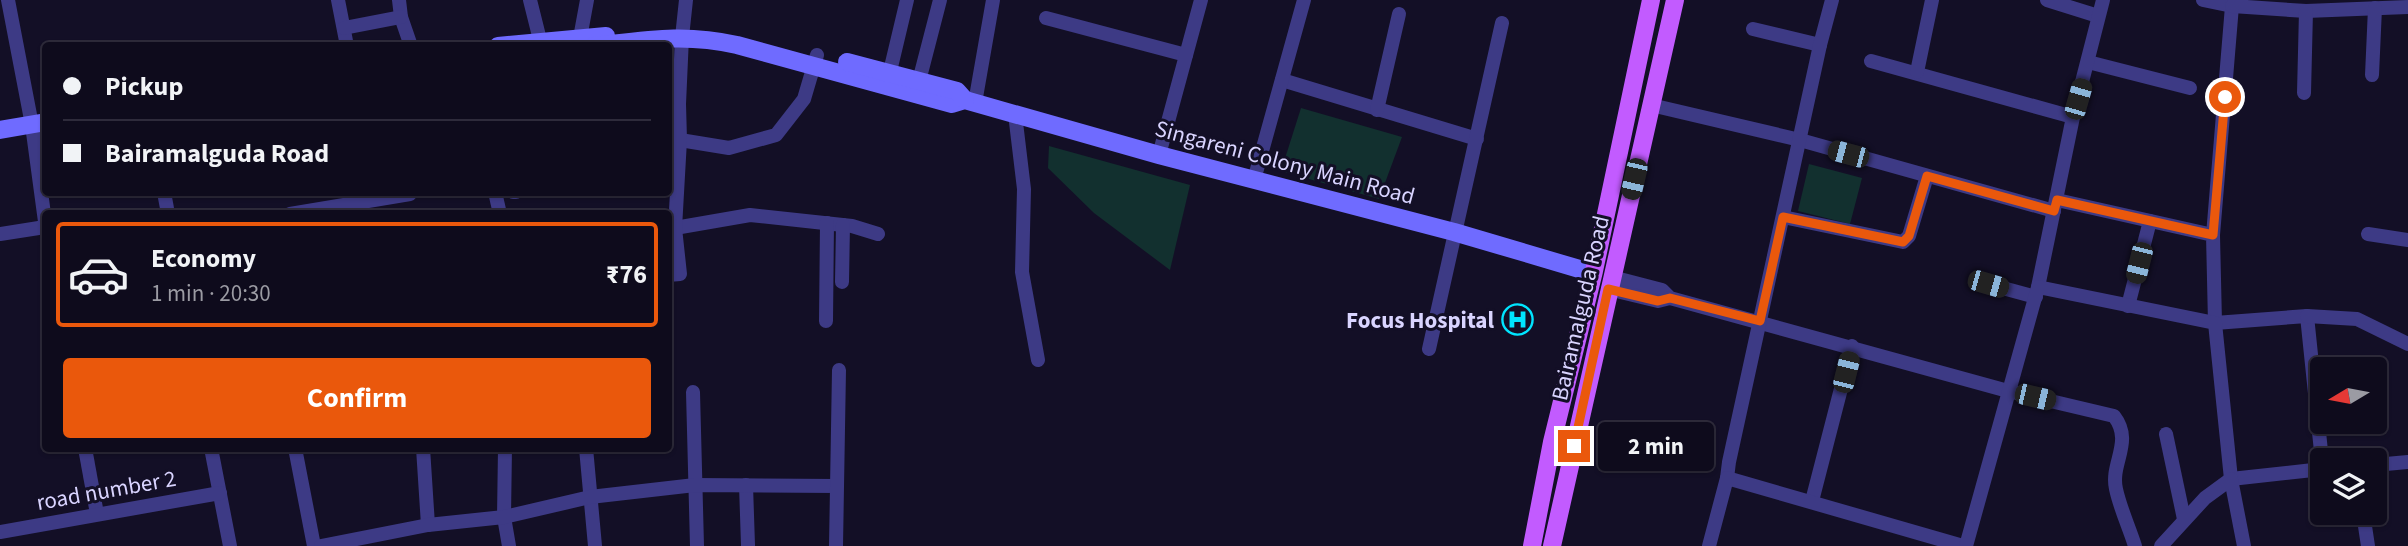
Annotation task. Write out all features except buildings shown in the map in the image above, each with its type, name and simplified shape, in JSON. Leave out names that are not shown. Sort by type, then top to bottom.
[{"type":"main road","name":"Bairamalguda Road","points":[[1532,546],[1552,442],[1593,273],[1651,0]]},
{"type":"main road","name":"Bairamalguda Road","points":[[1552,546],[1675,0]]},
{"type":"street","points":[[8,0],[38,124],[42,183]]},
{"type":"street","points":[[338,0],[346,42]]},
{"type":"street","points":[[399,0],[401,17],[410,42]]},
{"type":"street","points":[[530,0],[540,40]]},
{"type":"street","points":[[587,0],[587,42]]},
{"type":"street","points":[[672,275],[680,274],[673,185],[680,140],[682,32],[686,0]]},
{"type":"street","points":[[888,79],[907,0]]},
{"type":"street","points":[[919,81],[940,0]]},
{"type":"street","points":[[970,101],[993,0]]},
{"type":"street","points":[[1159,155],[1201,0]]},
{"type":"street","points":[[1254,180],[1304,0]]},
{"type":"street","points":[[1709,546],[1727,478],[1832,0]]},
{"type":"street","points":[[1917,72],[1932,0]]},
{"type":"street","points":[[2047,0],[2098,16]]},
{"type":"street","points":[[1727,478],[1964,546],[2037,292],[2073,117],[2103,0]]},
{"type":"street","points":[[2203,0],[2232,6],[2306,11],[2408,7]]},
{"type":"street","points":[[2232,6],[2213,235],[2215,323],[2231,479],[2244,546]]},
{"type":"street","points":[[2372,75],[2375,8]]},
{"type":"street","points":[[2304,93],[2306,11]]},
{"type":"street","points":[[1377,110],[1399,14]]},
{"type":"street","points":[[344,29],[401,17]]},
{"type":"street","points":[[1046,19],[1186,55]]},
{"type":"street","points":[[1429,349],[1502,23]]},
{"type":"street","name":"Singareni Colony Main Road","points":[[526,42],[587,42],[706,29],[888,79],[952,104],[970,101]]},
{"type":"street","points":[[1753,29],[1820,45]]},
{"type":"street","points":[[680,140],[729,148],[776,135],[804,99],[816,60]]},
{"type":"street","points":[[1871,61],[2073,117]]},
{"type":"street","points":[[2088,62],[2190,88]]},
{"type":"street","name":"Singareni Colony Main Road","points":[[888,79],[919,81],[957,92],[970,101],[1015,114],[1159,155],[1454,232],[1593,273]]},
{"type":"street","points":[[1282,80],[1477,139]]},
{"type":"street","points":[[1651,105],[1800,140],[1927,176],[2055,205],[2213,235]]},
{"type":"street","points":[[1015,114],[1024,189],[1022,272],[1038,360]]},
{"type":"street","points":[[0,130],[38,124]]},
{"type":"street","points":[[1783,217],[1903,242],[1909,236],[1927,176]]},
{"type":"street","points":[[314,210],[398,196]]},
{"type":"street","points":[[675,228],[750,215],[843,225],[878,234]]},
{"type":"street","points":[[2129,306],[2150,221]]},
{"type":"street","points":[[826,321],[827,223]]},
{"type":"street","points":[[842,282],[843,225]]},
{"type":"street","points":[[0,234],[42,228]]},
{"type":"street","points":[[2368,234],[2408,240]]},
{"type":"street","points":[[1610,283],[1662,290],[1670,298],[2008,391],[2114,416],[2122,429],[2122,450],[2115,477],[2116,488],[2135,546]]},
{"type":"street","points":[[1988,284],[2129,306],[2215,323],[2307,316],[2357,319],[2408,344]]},
{"type":"street","points":[[2307,316],[2321,448]]},
{"type":"street","points":[[1812,501],[1852,346]]},
{"type":"street","points":[[836,546],[839,370]]},
{"type":"street","points":[[693,392],[698,546]]},
{"type":"street","points":[[2166,435],[2184,519]]},
{"type":"street","points":[[86,452],[97,514]]},
{"type":"street","points":[[212,452],[230,546]]},
{"type":"street","points":[[297,452],[314,546]]},
{"type":"street","points":[[423,452],[428,525]]},
{"type":"street","points":[[505,452],[504,517],[509,546]]},
{"type":"street","points":[[586,452],[595,546]]},
{"type":"street","points":[[2387,463],[2408,462]]},
{"type":"street","points":[[2165,544],[2205,498],[2231,479],[2310,470]]},
{"type":"street","points":[[321,546],[428,525],[504,517],[590,497],[695,485],[836,486]]},
{"type":"street","points":[[746,485],[748,545]]},
{"type":"street","name":"road number 2","points":[[0,532],[220,493]]},
{"type":"street","points":[[2365,525],[2368,546]]},
{"type":"green space","points":[[1301,108],[1402,137],[1379,199],[1281,171]]},
{"type":"green space","points":[[1049,146],[1190,185],[1170,270],[1094,213],[1048,168]]},
{"type":"green space","points":[[1809,164],[1862,178],[1850,224],[1798,211]]},
{"type":"place","name":"Focus Hospital","points":[[1517,320]]},
{"type":"route","points":[[1574,446],[1608,289],[1658,301],[1670,298],[1760,321],[1783,217],[1903,242],[1909,236],[1927,176],[2054,211],[2057,200],[2213,235],[2225,97]]}]
